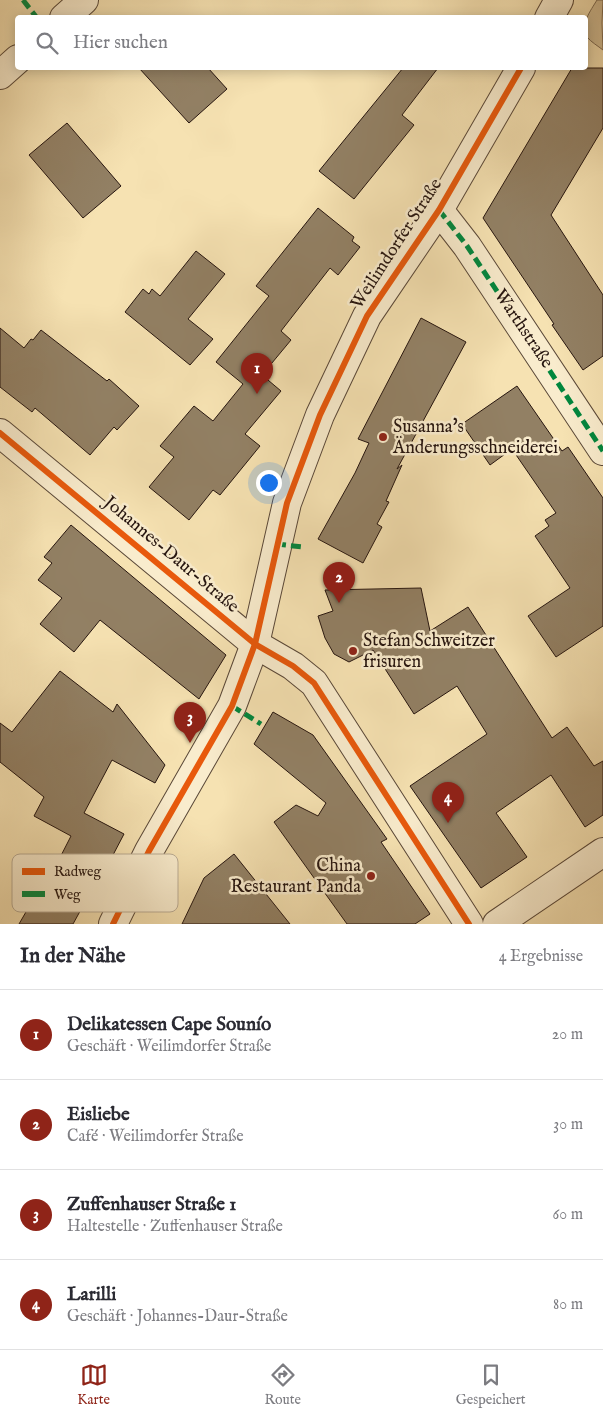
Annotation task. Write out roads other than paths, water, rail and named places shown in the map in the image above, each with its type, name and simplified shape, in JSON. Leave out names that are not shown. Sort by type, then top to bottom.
[{"type":"street","points":[[67,15],[84,0]]},
{"type":"street","points":[[551,15],[559,0]]},
{"type":"street","points":[[0,75],[15,62]]},
{"type":"street","name":"Weilimdorfer Straße","points":[[148,854],[232,706],[255,644],[287,503],[320,415],[367,316],[439,210],[520,70]]},
{"type":"street","name":"Warthstraße","points":[[439,210],[467,246],[603,451]]},
{"type":"street","name":"Johannes-Daur-Straße","points":[[0,433],[255,644],[293,666],[314,683],[469,924]]},
{"type":"street","points":[[496,924],[603,852]]},
{"type":"street","name":"Weilimdorfer Straße","points":[[113,924],[119,912]]},
{"type":"place","name":"Delikatessen Cape Sounío","points":[[257,394]]},
{"type":"place","name":"Susanna's Änderungsschneiderei","points":[[383,437]]},
{"type":"place","name":"Eisliebe","points":[[339,603]]},
{"type":"place","name":"Stefan Schweitzer frisuren","points":[[353,651]]},
{"type":"place","name":"Zuffenhauser Straße 1","points":[[190,743]]},
{"type":"place","name":"Larilli","points":[[448,823]]},
{"type":"place","name":"China Restaurant Panda","points":[[371,876]]}]
